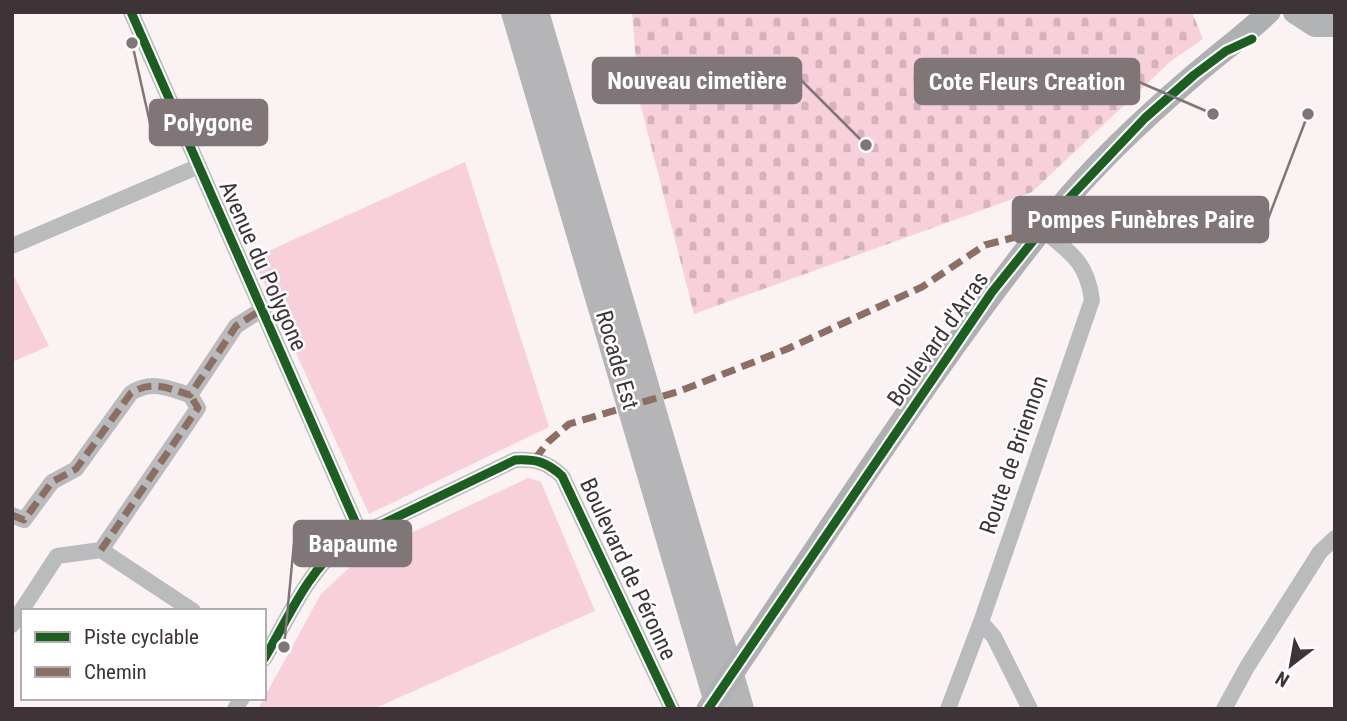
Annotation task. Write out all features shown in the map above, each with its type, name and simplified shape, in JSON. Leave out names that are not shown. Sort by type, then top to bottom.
[{"type":"highway","points":[[499,12],[524,49]]},
{"type":"highway","name":"Rocade Est","points":[[514,12],[719,709]]},
{"type":"highway","name":"Rocade Est","points":[[536,12],[741,709]]},
{"type":"highway","points":[[552,12],[566,77],[562,103]]},
{"type":"main road","name":"Boulevard d'Arras","points":[[708,709],[992,292],[1057,211],[1145,118],[1269,12]]},
{"type":"main road","name":"Boulevard d'Arras","points":[[1226,51],[1298,15]]},
{"type":"main road","points":[[1298,15],[1315,25],[1334,27]]},
{"type":"street","name":"Avenue du Polygone","points":[[131,12],[361,535]]},
{"type":"street","points":[[12,246],[198,166]]},
{"type":"street","name":"Route de Briennon","points":[[948,709],[981,622],[1092,300],[1089,279],[1078,258],[1043,230]]},
{"type":"street","points":[[190,395],[236,326],[261,310]]},
{"type":"street","points":[[12,515],[24,520],[52,482],[76,470],[131,393],[142,386],[158,386],[190,395],[198,408],[101,550]]},
{"type":"street","name":"Boulevard de Péronne","points":[[361,535],[515,460],[535,459],[551,465],[562,476],[671,709]]},
{"type":"street","points":[[266,655],[306,585],[327,557],[343,543],[361,535]]},
{"type":"street","points":[[1224,709],[1247,667],[1320,552],[1335,538]]},
{"type":"street","points":[[22,609],[57,556],[101,550],[191,609]]},
{"type":"street","points":[[981,622],[994,637],[1030,709]]},
{"type":"green space","points":[[632,12],[1192,12],[1203,39],[1171,61],[1032,192],[694,314],[639,99]]},
{"type":"green space","points":[[465,162],[549,427],[369,514],[253,258]]},
{"type":"green space","points":[[12,272],[49,346],[12,362]]},
{"type":"green space","points":[[528,478],[541,482],[595,611],[373,709],[258,709],[263,700],[266,700],[266,694],[321,594],[362,556]]},
{"type":"marked path","points":[[535,459],[548,442],[569,424],[680,391],[787,349],[922,287],[985,245],[1039,231]]},
{"type":"marked path","points":[[12,515],[24,520],[52,482],[76,469],[131,393],[153,386],[190,395],[236,326],[261,310]]},
{"type":"marked path","points":[[101,550],[198,408],[190,395]]},
{"type":"cycle path","points":[[131,12],[361,535]]},
{"type":"cycle path","points":[[708,709],[992,292],[1057,211],[1145,118],[1226,51],[1252,39]]},
{"type":"cycle path","points":[[266,655],[308,583],[343,543],[515,460],[529,460],[541,462],[562,476],[672,709]]},
{"type":"place","name":"Polygone","points":[[132,43]]},
{"type":"place","name":"Cote Fleurs Creation","points":[[1213,114]]},
{"type":"place","name":"Pompes Funèbres Paire","points":[[1308,114]]},
{"type":"place","name":"Nouveau cimetière","points":[[866,145]]},
{"type":"place","name":"Bapaume","points":[[284,647]]}]
